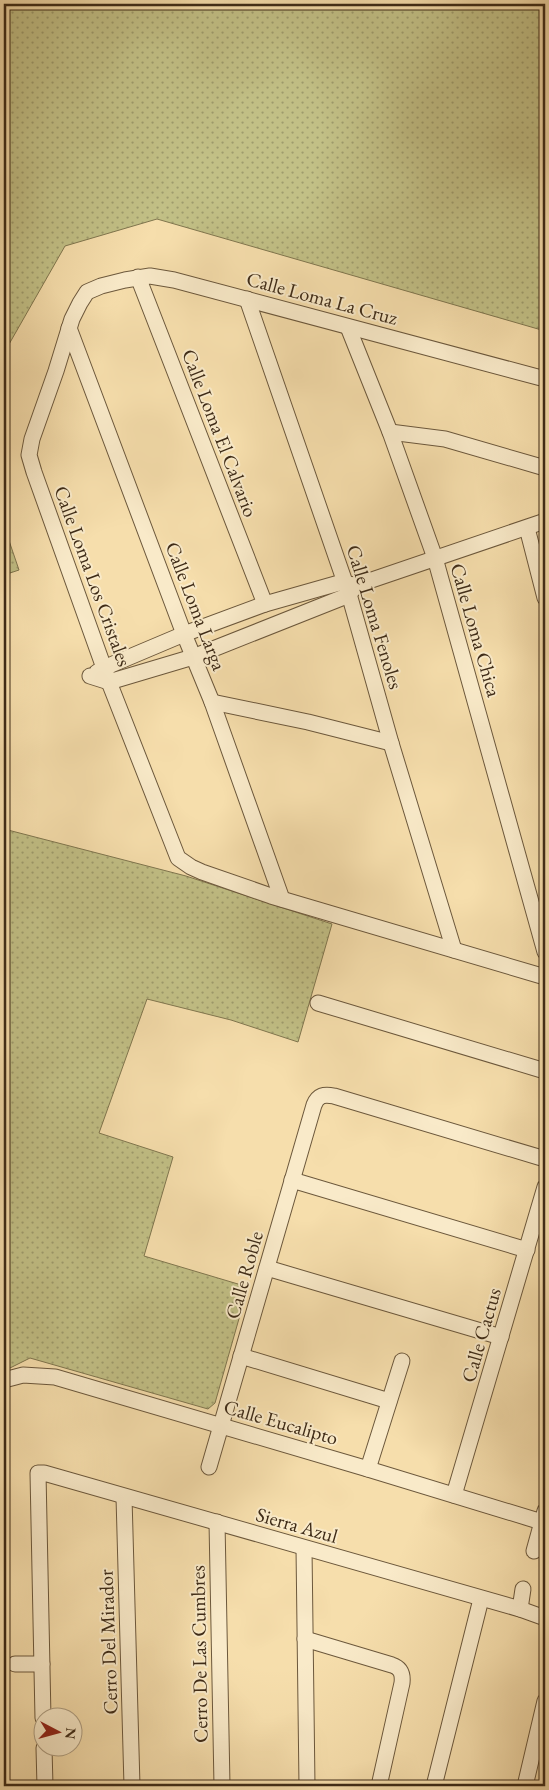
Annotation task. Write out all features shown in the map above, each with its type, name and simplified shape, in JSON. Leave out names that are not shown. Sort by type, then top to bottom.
[{"type":"street","name":"Calle Loma La Cruz","points":[[87,292],[102,286],[138,277],[150,276],[174,280],[545,379]]},
{"type":"street","name":"Calle Loma El Calvario","points":[[138,277],[265,604]]},
{"type":"street","name":"Calle Loma Los Cristales","points":[[87,292],[75,310],[35,429],[29,455],[34,472],[107,675],[178,858],[191,867],[210,875],[282,899]]},
{"type":"street","name":"Calle Loma Fenoles","points":[[247,299],[350,587],[391,743],[454,950]]},
{"type":"street","name":"Calle Loma Chica","points":[[348,326],[390,432],[435,558],[545,952]]},
{"type":"street","name":"Calle Loma Larga","points":[[69,328],[184,634],[212,702],[282,899]]},
{"type":"street","points":[[390,432],[445,439],[545,468]]},
{"type":"street","points":[[107,675],[193,657],[350,587],[545,521]]},
{"type":"street","points":[[527,528],[545,598]]},
{"type":"street","points":[[107,675],[184,634],[265,604],[316,588],[350,587]]},
{"type":"street","points":[[212,702],[308,722],[391,743]]},
{"type":"street","points":[[282,899],[545,977]]},
{"type":"street","points":[[318,1003],[545,1071]]},
{"type":"street","name":"Calle Roble","points":[[209,1467],[314,1105],[321,1096],[334,1096],[545,1159]]},
{"type":"street","points":[[292,1180],[527,1250]]},
{"type":"street","name":"Calle Cactus","points":[[454,1495],[545,1188]]},
{"type":"street","points":[[267,1268],[501,1337]]},
{"type":"street","points":[[241,1356],[389,1401]]},
{"type":"street","points":[[368,1469],[402,1361]]},
{"type":"street","name":"Calle Eucalipto","points":[[4,1380],[23,1374],[55,1377],[454,1495],[544,1519]]},
{"type":"street","name":"Sierra Azul","points":[[42,1664],[38,1473],[44,1473],[217,1522],[520,1609],[545,1618]]},
{"type":"street","name":"Cerro Del Mirador","points":[[124,1497],[132,1786]]},
{"type":"street","points":[[534,1551],[544,1519]]},
{"type":"street","name":"Cerro De Las Cumbres","points":[[217,1522],[222,1786]]},
{"type":"street","points":[[304,1548],[308,1786]]},
{"type":"street","points":[[520,1609],[524,1589]]},
{"type":"street","points":[[434,1786],[481,1599]]},
{"type":"street","points":[[306,1639],[398,1667],[401,1671],[402,1683],[379,1786]]},
{"type":"street","points":[[15,1664],[42,1664],[43,1708]]},
{"type":"street","points":[[526,1786],[545,1701]]},
{"type":"street","points":[[44,1758],[45,1786]]},
{"type":"shaded area","points":[[4,4],[545,4],[545,331],[157,219],[65,246],[4,353]]},
{"type":"shaded area","points":[[4,526],[19,570],[4,575]]},
{"type":"shaded area","points":[[4,829],[186,876],[332,924],[298,1042],[231,1020],[147,999],[99,1133],[173,1157],[144,1256],[248,1287],[215,1403],[208,1409],[30,1358],[4,1371]]}]
